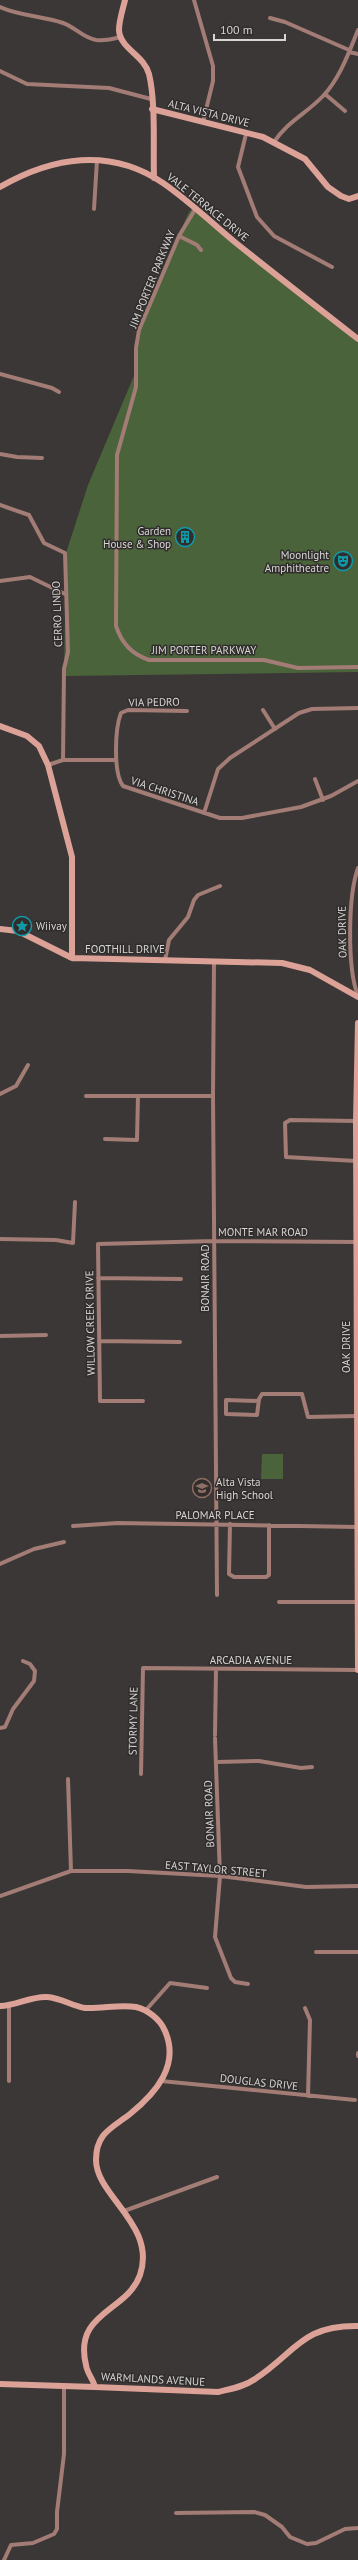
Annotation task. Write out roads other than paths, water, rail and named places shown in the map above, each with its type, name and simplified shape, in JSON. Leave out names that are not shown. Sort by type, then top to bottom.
[{"type":"street","points":[[0,7],[14,13],[60,22],[96,40],[120,37],[119,29],[125,0]]},
{"type":"street","points":[[194,0],[213,66],[213,81],[202,123]]},
{"type":"street","points":[[270,18],[285,22],[358,54]]},
{"type":"street","points":[[274,142],[287,124],[312,107],[325,94],[349,51],[358,30]]},
{"type":"street","name":"ALTA VISTA DRIVE","points":[[120,37],[124,44],[138,56],[146,67],[152,109],[274,142],[305,159],[328,187],[341,196],[348,199],[358,196]]},
{"type":"street","points":[[0,71],[27,84],[109,88],[151,100]]},
{"type":"street","points":[[325,94],[345,110]]},
{"type":"street","points":[[152,109],[154,178]]},
{"type":"street","points":[[246,134],[238,167],[257,217],[274,236],[332,267]]},
{"type":"street","name":"VALE TERRACE DRIVE","points":[[0,187],[42,166],[81,160],[96,160],[128,166],[154,178],[196,208],[358,339]]},
{"type":"street","points":[[94,209],[96,160]]},
{"type":"street","name":"JIM PORTER PARKWAY","points":[[196,208],[178,236],[139,330],[136,348],[136,387],[118,446],[116,626],[120,637],[137,656],[149,660],[264,660],[298,668],[358,667]]},
{"type":"street","points":[[178,236],[197,245],[201,250]]},
{"type":"street","points":[[0,374],[52,388],[59,392]]},
{"type":"street","points":[[0,454],[17,457],[42,458]]},
{"type":"street","name":"CERRO LINDO","points":[[0,505],[29,515],[44,543],[65,553],[65,594],[68,652],[64,669],[63,760]]},
{"type":"street","points":[[0,581],[30,577],[65,594]]},
{"type":"street","name":"VIA CHRISTINA","points":[[204,813],[218,769],[230,758],[299,713],[312,709],[358,708]]},
{"type":"street","name":"VIA PEDRO","points":[[116,760],[118,720],[121,713],[128,710],[187,711]]},
{"type":"street","points":[[263,710],[275,729]]},
{"type":"street","name":"FOOTHILL DRIVE","points":[[0,726],[27,736],[39,746],[48,765],[72,856],[72,958],[282,963],[298,965],[337,984],[358,997]]},
{"type":"street","points":[[48,765],[63,760],[116,760]]},
{"type":"street","name":"VIA CHRISTINA","points":[[116,760],[118,780],[123,786],[220,818],[242,818],[294,809],[323,800],[358,781]]},
{"type":"street","points":[[315,779],[323,800]]},
{"type":"street","name":"OAK DRIVE","points":[[358,868],[351,893],[351,956],[354,986],[358,997]]},
{"type":"street","points":[[165,960],[169,940],[188,917],[194,900],[198,895],[220,886]]},
{"type":"street","points":[[0,929],[18,930],[72,958]]},
{"type":"street","points":[[351,956],[358,956]]},
{"type":"street","name":"BONAIR ROAD","points":[[214,961],[213,1096],[217,1595]]},
{"type":"street","name":"OAK DRIVE","points":[[358,1023],[356,1121],[358,1670]]},
{"type":"street","points":[[0,1094],[16,1086],[28,1065]]},
{"type":"street","points":[[86,1096],[213,1096]]},
{"type":"street","points":[[105,1139],[137,1140],[138,1096]]},
{"type":"street","points":[[356,1121],[290,1120],[285,1123],[286,1157],[356,1161]]},
{"type":"street","points":[[0,1239],[56,1240],[73,1243],[75,1202]]},
{"type":"street","name":"MONTE MAR ROAD","points":[[98,1244],[214,1241],[356,1242]]},
{"type":"street","name":"WILLOW CREEK DRIVE","points":[[98,1244],[100,1401],[143,1401]]},
{"type":"street","points":[[98,1278],[182,1279]]},
{"type":"street","points":[[0,1336],[46,1335]]},
{"type":"street","points":[[99,1341],[180,1342]]},
{"type":"street","points":[[259,1401],[226,1400],[226,1414],[258,1414],[259,1401],[262,1394],[302,1394],[308,1416],[357,1416]]},
{"type":"street","name":"PALOMAR PLACE","points":[[73,1526],[118,1524],[230,1524],[357,1527]]},
{"type":"street","points":[[230,1524],[229,1574],[234,1578],[266,1577],[268,1575],[269,1525]]},
{"type":"street","points":[[0,1564],[34,1549],[64,1542]]},
{"type":"street","points":[[279,1602],[357,1599]]},
{"type":"street","points":[[0,1728],[5,1727],[13,1709],[34,1681],[35,1671],[30,1664],[23,1661]]},
{"type":"street","name":"ARCADIA AVENUE","points":[[143,1668],[216,1670],[358,1670]]},
{"type":"street","name":"STORMY LANE","points":[[141,1774],[143,1668]]},
{"type":"street","name":"BONAIR ROAD","points":[[216,1670],[215,1736],[220,1876],[215,1937],[231,1978],[235,1982],[248,1984]]},
{"type":"street","points":[[217,1762],[259,1761],[301,1768],[312,1767]]},
{"type":"street","points":[[68,1779],[71,1871]]},
{"type":"street","name":"EAST TAYLOR STREET","points":[[0,1896],[71,1871],[128,1871],[220,1876],[306,1887],[358,1886]]},
{"type":"street","points":[[316,1952],[358,1952]]},
{"type":"street","points":[[146,2010],[170,1983],[208,1988]]},
{"type":"street","name":"WARMLANDS AVENUE","points":[[0,2006],[9,2006],[48,1997],[84,2008],[130,2006],[146,2010],[162,2023],[171,2043],[170,2061],[161,2081],[137,2108],[114,2124],[101,2138],[96,2162],[99,2174],[124,2211],[140,2243],[141,2269],[128,2293],[94,2320],[90,2328],[84,2345],[84,2359],[95,2387],[218,2392],[237,2388],[255,2380],[311,2334],[324,2329],[358,2326]]},
{"type":"street","points":[[9,2006],[9,2081]]},
{"type":"street","points":[[305,2008],[310,2020],[308,2096]]},
{"type":"street","name":"DOUGLAS DRIVE","points":[[161,2081],[355,2100]]},
{"type":"street","points":[[124,2211],[217,2177]]},
{"type":"street","points":[[0,2384],[95,2387]]},
{"type":"street","points":[[4,2560],[11,2545],[33,2543],[54,2534],[57,2528],[57,2512],[64,2454],[64,2386]]},
{"type":"street","points":[[176,2513],[254,2512],[265,2515],[282,2527],[290,2537],[306,2544],[316,2543],[345,2529],[358,2528]]},
{"type":"place","name":"Garden House & Shop","points":[[185,537]]},
{"type":"place","name":"Moonlight Amphitheatre","points":[[343,561]]},
{"type":"place","name":"Wiivay","points":[[22,926]]},
{"type":"place","name":"Alta Vista High School","points":[[202,1488]]}]
